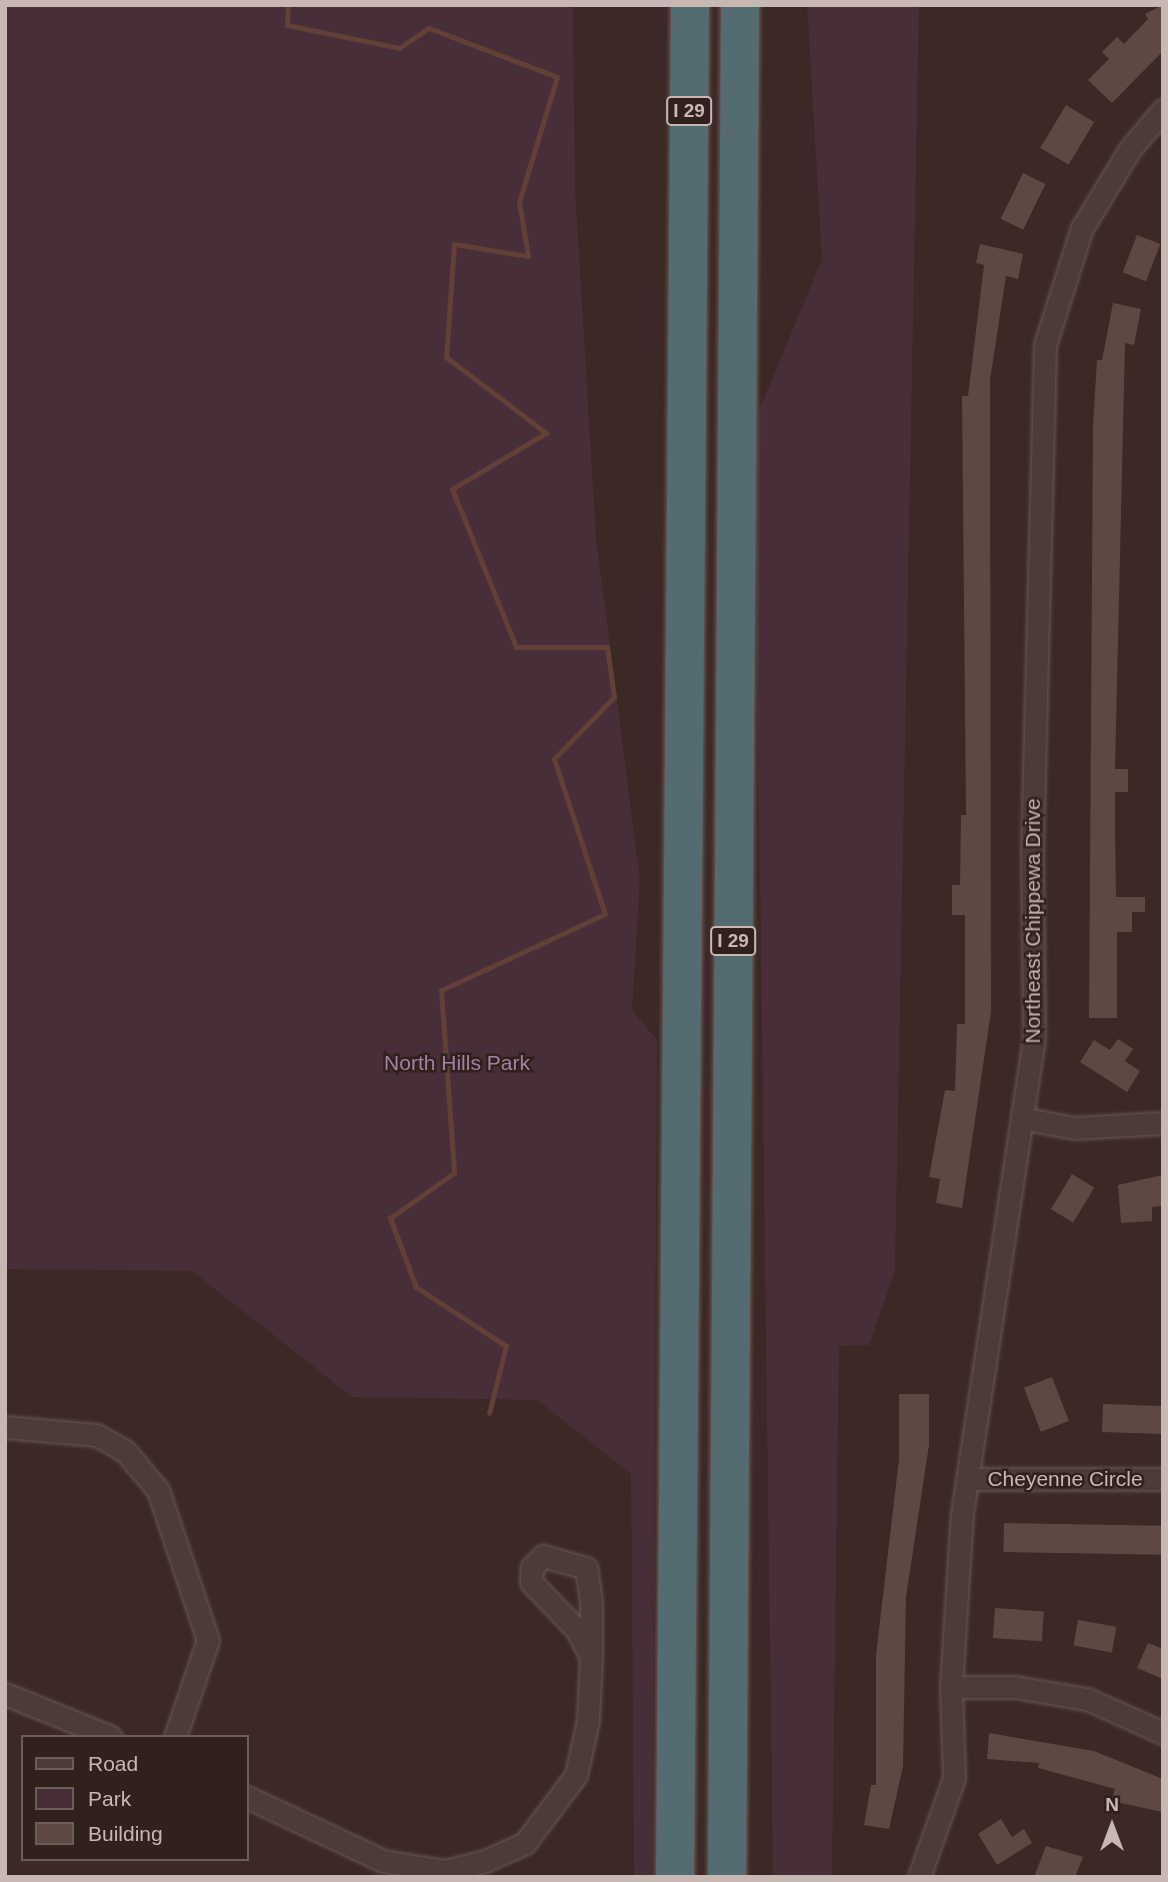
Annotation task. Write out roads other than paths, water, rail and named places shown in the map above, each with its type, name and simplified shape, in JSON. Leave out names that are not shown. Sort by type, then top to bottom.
[{"type":"highway","name":"I 29","points":[[675,1877],[690,5]]},
{"type":"highway","name":"I 29","points":[[727,1877],[740,5]]},
{"type":"street","name":"Northeast Chippewa Drive","points":[[919,1877],[954,1778],[951,1687],[967,1479],[1026,1119],[1037,956],[1032,851],[1045,345],[1082,228],[1130,149],[1163,110]]},
{"type":"street","points":[[1026,1119],[1074,1128],[1163,1123]]},
{"type":"street","points":[[5,1427],[97,1435],[125,1451],[158,1490],[208,1640],[176,1735]]},
{"type":"street","name":"Cheyenne Circle","points":[[967,1479],[1163,1479]]},
{"type":"street","points":[[248,1797],[383,1861],[445,1871],[485,1861],[525,1843],[576,1775],[588,1720],[591,1657]]},
{"type":"street","points":[[951,1687],[1015,1687],[1087,1699],[1163,1732]]},
{"type":"street","points":[[5,1694],[106,1735]]},
{"type":"waterway","points":[[288,5],[287,25],[399,48],[429,28],[557,77],[519,202],[528,256],[454,244],[446,357],[546,433],[452,489],[516,647],[607,647],[614,697],[554,759],[605,914],[441,990],[454,1173],[390,1218],[416,1287],[506,1346],[489,1413]]},
{"type":"park label","name":"North Hills Park","points":[[457,1063]]}]
